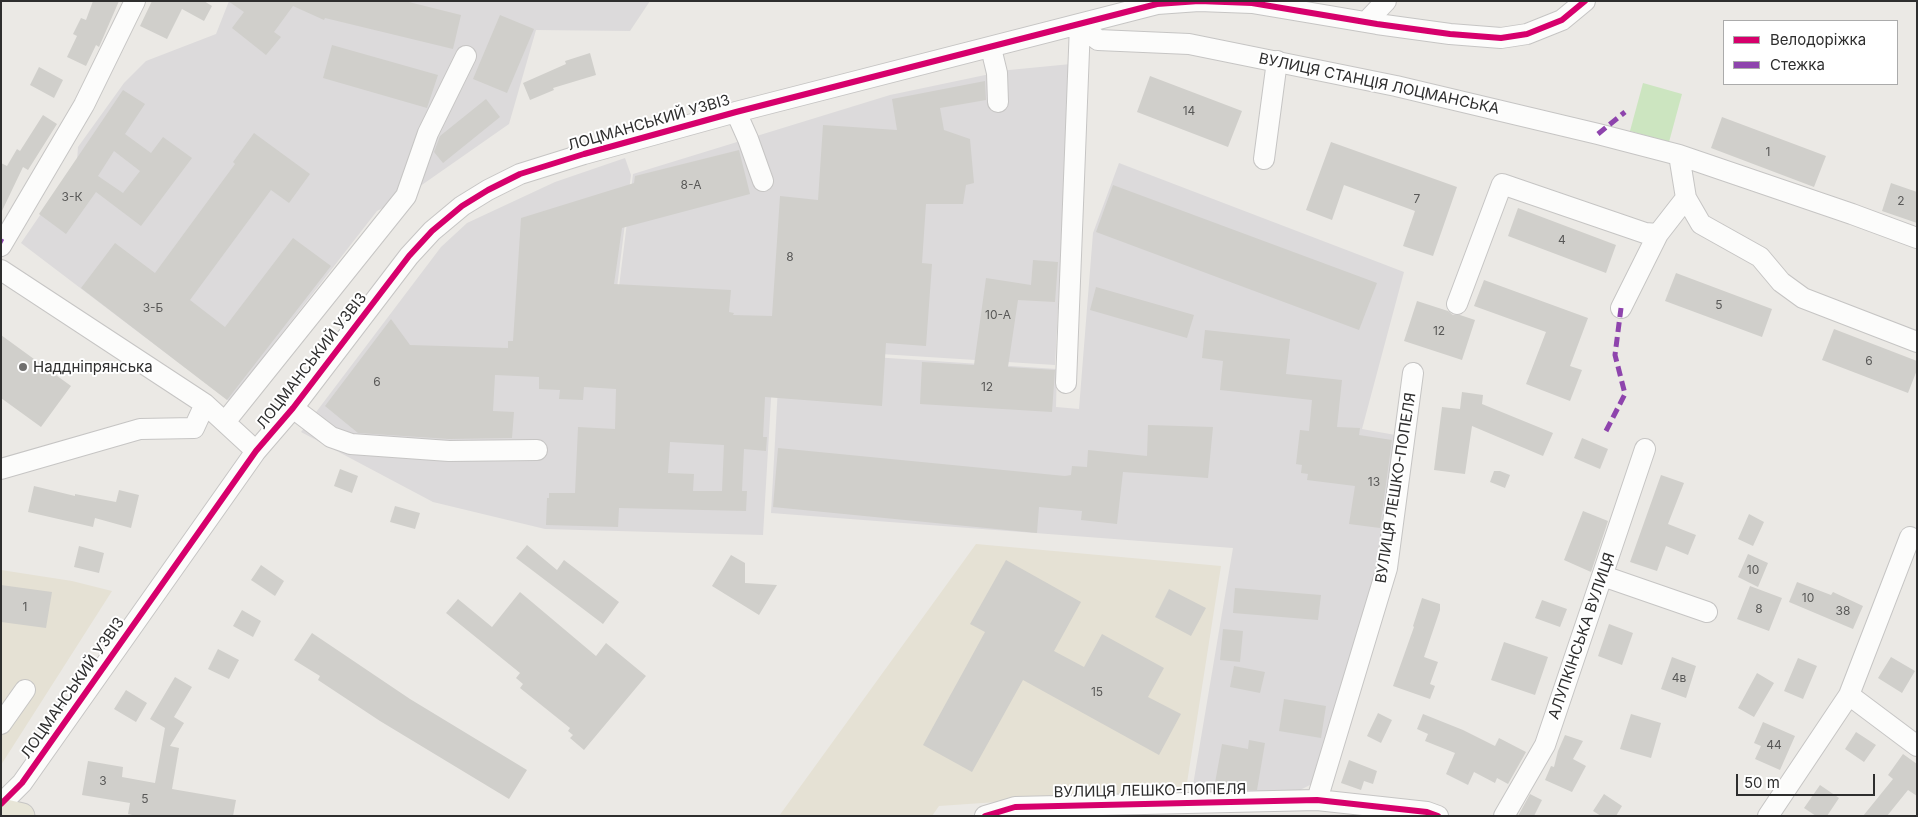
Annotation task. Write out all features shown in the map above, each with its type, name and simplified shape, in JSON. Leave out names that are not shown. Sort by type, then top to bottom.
[{"type":"main road","points":[[1,811],[22,816]]},
{"type":"street","points":[[1,246],[84,105],[135,1]]},
{"type":"street","name":"ЛОЦМАНСЬКИЙ УЗВІЗ","points":[[1,804],[22,784],[256,451],[293,408],[409,256],[432,231],[462,206],[488,190],[520,174],[584,154],[736,112],[1157,4],[1199,1],[1252,3],[1450,34],[1500,38],[1527,34],[1562,20],[1585,1]]},
{"type":"street","points":[[1366,22],[1386,1]]},
{"type":"street","points":[[1066,383],[1080,25]]},
{"type":"street","name":"ВУЛИЦЯ СТАНЦІЯ ЛОЦМАНСЬКА","points":[[1080,25],[1098,40],[1189,44],[1277,61],[1529,117],[1679,155],[1917,238]]},
{"type":"street","points":[[991,48],[997,73],[998,102]]},
{"type":"street","points":[[225,422],[406,196],[428,133],[466,56]]},
{"type":"street","points":[[1264,159],[1277,61]]},
{"type":"street","points":[[736,112],[763,181]]},
{"type":"street","points":[[1679,155],[1686,198],[1701,224],[1760,257],[1781,282],[1803,298],[1917,342]]},
{"type":"street","points":[[1457,304],[1502,184],[1645,233],[1658,234]]},
{"type":"street","points":[[1621,308],[1658,234],[1686,198]]},
{"type":"street","points":[[1,270],[205,404],[256,451]]},
{"type":"street","name":"ВУЛИЦЯ ЛЕШКО-ПОПЕЛЯ","points":[[985,816],[1015,807],[1317,800],[1387,568],[1413,373]]},
{"type":"street","points":[[1,468],[140,429],[194,428],[205,404]]},
{"type":"street","points":[[293,408],[331,437],[352,444],[449,451],[538,450]]},
{"type":"street","name":"АЛУПКІНСЬКА ВУЛИЦЯ","points":[[1504,816],[1546,745],[1645,449]]},
{"type":"street","points":[[1768,816],[1849,695],[1910,537]]},
{"type":"street","points":[[1603,576],[1708,612]]},
{"type":"street","points":[[1,724],[25,690]]},
{"type":"street","points":[[1849,695],[1917,746]]},
{"type":"street","points":[[1317,800],[1427,812],[1438,816]]},
{"type":"shaded area","points":[[229,1],[650,1],[630,31],[536,30],[509,124],[406,196],[377,211],[229,401],[21,243],[77,161],[78,147],[124,83],[146,61],[216,34]]},
{"type":"shaded area","points":[[1071,64],[1055,365],[801,349],[614,327],[633,174],[890,95],[1009,70]]},
{"type":"shaded area","points":[[625,158],[631,175],[612,328],[774,348],[763,535],[545,529],[433,502],[301,432],[441,247],[467,223],[555,182]]},
{"type":"shaded area","points":[[1119,163],[1404,272],[1362,429],[1401,436],[1383,558],[1312,784],[1300,790],[1252,798],[1191,797],[1233,548],[771,513],[780,351],[1057,369],[1056,407],[1079,409],[1093,233]]},
{"type":"shaded area","points":[[976,544],[1221,566],[1186,789],[939,806],[932,816],[779,816]]},
{"type":"shaded area","points":[[1,570],[72,581],[112,591],[1,765]]},
{"type":"green space","points":[[1643,83],[1682,94],[1669,142],[1630,131]]},
{"type":"building","points":[[93,1],[119,1],[99,47],[96,45],[86,66],[67,57],[77,36],[73,34],[81,18],[86,20]]},
{"type":"building","points":[[152,1],[204,1],[212,6],[204,21],[182,9],[167,39],[140,26]]},
{"type":"building","points":[[228,1],[405,1],[461,15],[453,49],[325,18],[324,20],[293,6],[274,32],[281,37],[266,55],[232,28],[244,12]]},
{"type":"building","points":[[500,15],[534,29],[507,93],[473,79]]},
{"type":"building","points":[[332,45],[438,75],[427,108],[323,78]]},
{"type":"building","points":[[590,53],[596,75],[553,88],[554,90],[530,100],[523,83],[566,64],[565,61]]},
{"type":"building","points":[[39,67],[63,80],[54,98],[30,85]]},
{"type":"building","points":[[1150,76],[1242,111],[1228,147],[1137,112]]},
{"type":"building","points":[[985,81],[986,100],[940,108],[944,130],[970,139],[974,183],[966,185],[963,204],[926,204],[922,263],[932,264],[926,346],[886,343],[882,406],[765,397],[763,437],[767,437],[766,451],[744,449],[742,491],[747,491],[746,511],[619,508],[618,527],[546,525],[547,498],[549,498],[549,493],[575,493],[578,427],[615,429],[616,389],[584,387],[583,400],[559,399],[560,390],[539,389],[539,377],[495,375],[493,411],[514,412],[512,438],[449,439],[358,433],[325,406],[391,319],[410,345],[508,348],[508,341],[513,341],[521,218],[634,183],[635,176],[739,150],[750,194],[622,228],[614,284],[731,290],[729,312],[734,313],[733,315],[772,316],[780,196],[818,200],[823,125],[897,130],[892,99]],"holes":[[[670,442],[724,445],[722,491],[693,491],[694,474],[668,473]]]},
{"type":"building","points":[[123,90],[145,104],[125,134],[151,153],[163,137],[192,158],[141,226],[96,192],[66,234],[39,214]],"holes":[[[114,151],[140,171],[123,193],[98,176]]]},
{"type":"building","points":[[486,99],[500,117],[443,163],[434,152],[440,136]]},
{"type":"building","points":[[43,115],[57,124],[28,170],[23,167],[1,213],[1,163],[7,166],[17,149],[20,151]]},
{"type":"building","points":[[1722,117],[1826,156],[1814,187],[1711,148]]},
{"type":"building","points":[[254,133],[310,174],[289,203],[271,190],[190,300],[225,327],[293,238],[331,266],[227,400],[81,288],[115,243],[155,273],[235,164],[233,162]]},
{"type":"building","points":[[1331,142],[1457,187],[1433,256],[1403,246],[1415,211],[1344,185],[1332,220],[1306,210]]},
{"type":"building","points":[[1891,183],[1917,192],[1917,223],[1882,211]]},
{"type":"building","points":[[1113,185],[1377,283],[1359,330],[1096,232]]},
{"type":"building","points":[[1518,208],[1616,245],[1606,273],[1508,236]]},
{"type":"building","points":[[1033,260],[1058,262],[1055,302],[1018,300],[1008,367],[1055,370],[1052,412],[920,404],[922,362],[974,365],[986,278],[1031,285]]},
{"type":"building","points":[[1676,273],[1772,309],[1762,337],[1665,301]]},
{"type":"building","points":[[1484,280],[1588,318],[1570,366],[1582,370],[1570,401],[1526,384],[1546,332],[1474,306]]},
{"type":"building","points":[[1096,287],[1194,315],[1187,338],[1090,310]]},
{"type":"building","points":[[1417,301],[1448,311],[1453,315],[1460,315],[1475,320],[1462,360],[1404,341]]},
{"type":"building","points":[[1834,329],[1917,361],[1917,370],[1908,393],[1822,360]]},
{"type":"building","points":[[1205,330],[1290,339],[1286,374],[1342,380],[1337,427],[1360,428],[1359,435],[1392,440],[1380,528],[1349,524],[1355,486],[1307,480],[1308,474],[1301,473],[1302,465],[1296,464],[1300,430],[1309,431],[1312,400],[1220,390],[1223,361],[1202,358]]},
{"type":"building","name":"Наддніпрянська","points":[[1,335],[71,386],[41,427],[1,398]]},
{"type":"building","points":[[1462,392],[1483,395],[1482,404],[1553,433],[1543,456],[1472,426],[1465,474],[1434,470],[1442,407],[1460,409]]},
{"type":"building","points":[[1148,425],[1213,427],[1208,478],[1123,472],[1117,524],[1081,520],[1082,511],[1039,507],[1037,533],[773,507],[778,448],[1065,476],[1071,475],[1072,466],[1087,467],[1088,450],[1147,456]]},
{"type":"building","points":[[1582,438],[1608,449],[1600,469],[1574,458]]},
{"type":"building","points":[[340,469],[358,476],[352,493],[334,486]]},
{"type":"building","points":[[1494,471],[1510,475],[1505,488],[1490,482]]},
{"type":"building","points":[[1661,475],[1684,483],[1668,524],[1696,535],[1688,555],[1666,546],[1657,571],[1630,562]]},
{"type":"building","points":[[34,486],[75,496],[75,494],[116,502],[119,490],[139,495],[131,528],[95,518],[93,527],[28,512]]},
{"type":"building","points":[[395,506],[420,513],[415,529],[390,522]]},
{"type":"building","points":[[1583,511],[1608,521],[1591,572],[1564,560]]},
{"type":"building","points":[[1749,514],[1764,522],[1753,546],[1738,539]]},
{"type":"building","points":[[527,545],[557,570],[564,560],[619,602],[603,624],[516,558]]},
{"type":"building","points":[[79,546],[104,553],[99,573],[74,567]]},
{"type":"building","points":[[1748,554],[1768,563],[1758,587],[1738,577]]},
{"type":"building","points":[[731,555],[745,563],[745,583],[777,585],[759,615],[712,586]]},
{"type":"building","points":[[1006,560],[1081,602],[1054,651],[1084,667],[1102,634],[1164,668],[1148,697],[1181,714],[1159,755],[1023,680],[972,772],[923,745],[985,632],[970,624]]},
{"type":"building","points":[[261,565],[284,581],[275,596],[251,580]]},
{"type":"building","points":[[1797,582],[1831,595],[1833,592],[1863,606],[1853,629],[1789,602]]},
{"type":"building","points":[[1,585],[52,592],[46,628],[1,622]]},
{"type":"building","points":[[1750,586],[1782,598],[1769,631],[1737,619]]},
{"type":"building","points":[[1235,588],[1321,595],[1318,620],[1233,613]]},
{"type":"building","points":[[1169,589],[1206,608],[1191,636],[1155,617]]},
{"type":"building","points":[[520,592],[596,656],[606,643],[646,676],[584,750],[570,738],[573,735],[568,731],[570,728],[520,688],[523,684],[516,678],[520,673],[446,613],[458,599],[492,627]]},
{"type":"building","points":[[1422,598],[1440,604],[1440,610],[1424,657],[1438,662],[1430,684],[1435,686],[1430,699],[1393,686]]},
{"type":"building","points":[[1542,600],[1567,609],[1560,627],[1535,618]]},
{"type":"building","points":[[242,610],[261,621],[253,637],[233,626]]},
{"type":"building","points":[[1609,624],[1633,633],[1622,665],[1598,656]]},
{"type":"building","points":[[1223,629],[1243,631],[1240,662],[1220,660]]},
{"type":"building","points":[[312,633],[410,699],[527,770],[509,799],[380,721],[318,680],[320,676],[294,660]]},
{"type":"building","points":[[1504,642],[1548,657],[1535,695],[1491,680]]},
{"type":"building","points":[[218,649],[239,660],[229,679],[208,669]]},
{"type":"building","points":[[1672,657],[1696,666],[1686,698],[1661,689]]},
{"type":"building","points":[[1891,657],[1915,671],[1902,693],[1878,678]]},
{"type":"building","points":[[1798,658],[1817,666],[1803,699],[1784,691]]},
{"type":"building","points":[[1234,666],[1265,672],[1260,693],[1230,687]]},
{"type":"building","points":[[1757,673],[1774,683],[1754,717],[1738,708]]},
{"type":"building","points":[[175,677],[192,687],[174,717],[184,723],[170,746],[179,748],[172,789],[236,800],[233,816],[136,816],[128,814],[130,803],[82,795],[88,761],[123,767],[122,777],[155,783],[165,728],[150,719]]},
{"type":"building","points":[[126,690],[147,703],[136,722],[114,709]]},
{"type":"building","points":[[1284,699],[1326,706],[1321,738],[1279,731]]},
{"type":"building","points":[[1378,713],[1392,720],[1381,743],[1367,736]]},
{"type":"building","points":[[1423,714],[1463,730],[1495,746],[1499,738],[1526,752],[1508,784],[1497,778],[1495,783],[1474,772],[1468,785],[1446,774],[1455,753],[1425,741],[1428,734],[1417,729]]},
{"type":"building","points":[[1631,714],[1661,723],[1651,758],[1620,749]]},
{"type":"building","points":[[1763,722],[1795,736],[1780,770],[1755,759],[1761,746],[1754,743]]},
{"type":"building","points":[[1856,732],[1876,745],[1864,762],[1845,749]]},
{"type":"building","points":[[1565,735],[1583,741],[1573,759],[1586,766],[1572,792],[1545,780],[1551,766],[1554,767]]},
{"type":"building","points":[[1249,740],[1265,743],[1257,790],[1240,790],[1240,788],[1215,783],[1222,744],[1248,749]]},
{"type":"building","points":[[1903,754],[1917,764],[1917,796],[1908,790],[1887,816],[1863,816],[1893,779],[1888,775]]},
{"type":"building","points":[[1349,760],[1377,771],[1373,784],[1364,781],[1361,790],[1341,783]]},
{"type":"building","points":[[1820,785],[1839,798],[1827,816],[1816,816],[1804,808]]},
{"type":"building","points":[[1530,794],[1542,800],[1534,816],[1518,816]]},
{"type":"building","points":[[1604,794],[1622,806],[1616,816],[1601,816],[1593,811]]},
{"type":"marked path","points":[[1598,134],[1625,112]]},
{"type":"marked path","points":[[1606,431],[1625,394],[1615,355],[1621,308]]},
{"type":"cycle path","points":[[1,804],[22,783],[256,451],[293,408],[409,256],[432,231],[462,206],[488,190],[520,174],[584,154],[736,112],[1157,4],[1199,1],[1252,3],[1377,24],[1450,34],[1501,38],[1527,34],[1562,20],[1585,1]]},
{"type":"cycle path","points":[[985,816],[1015,807],[1317,800],[1427,812],[1438,816]]},
{"type":"place","name":"Наддніпрянська","points":[[23,367]]}]
